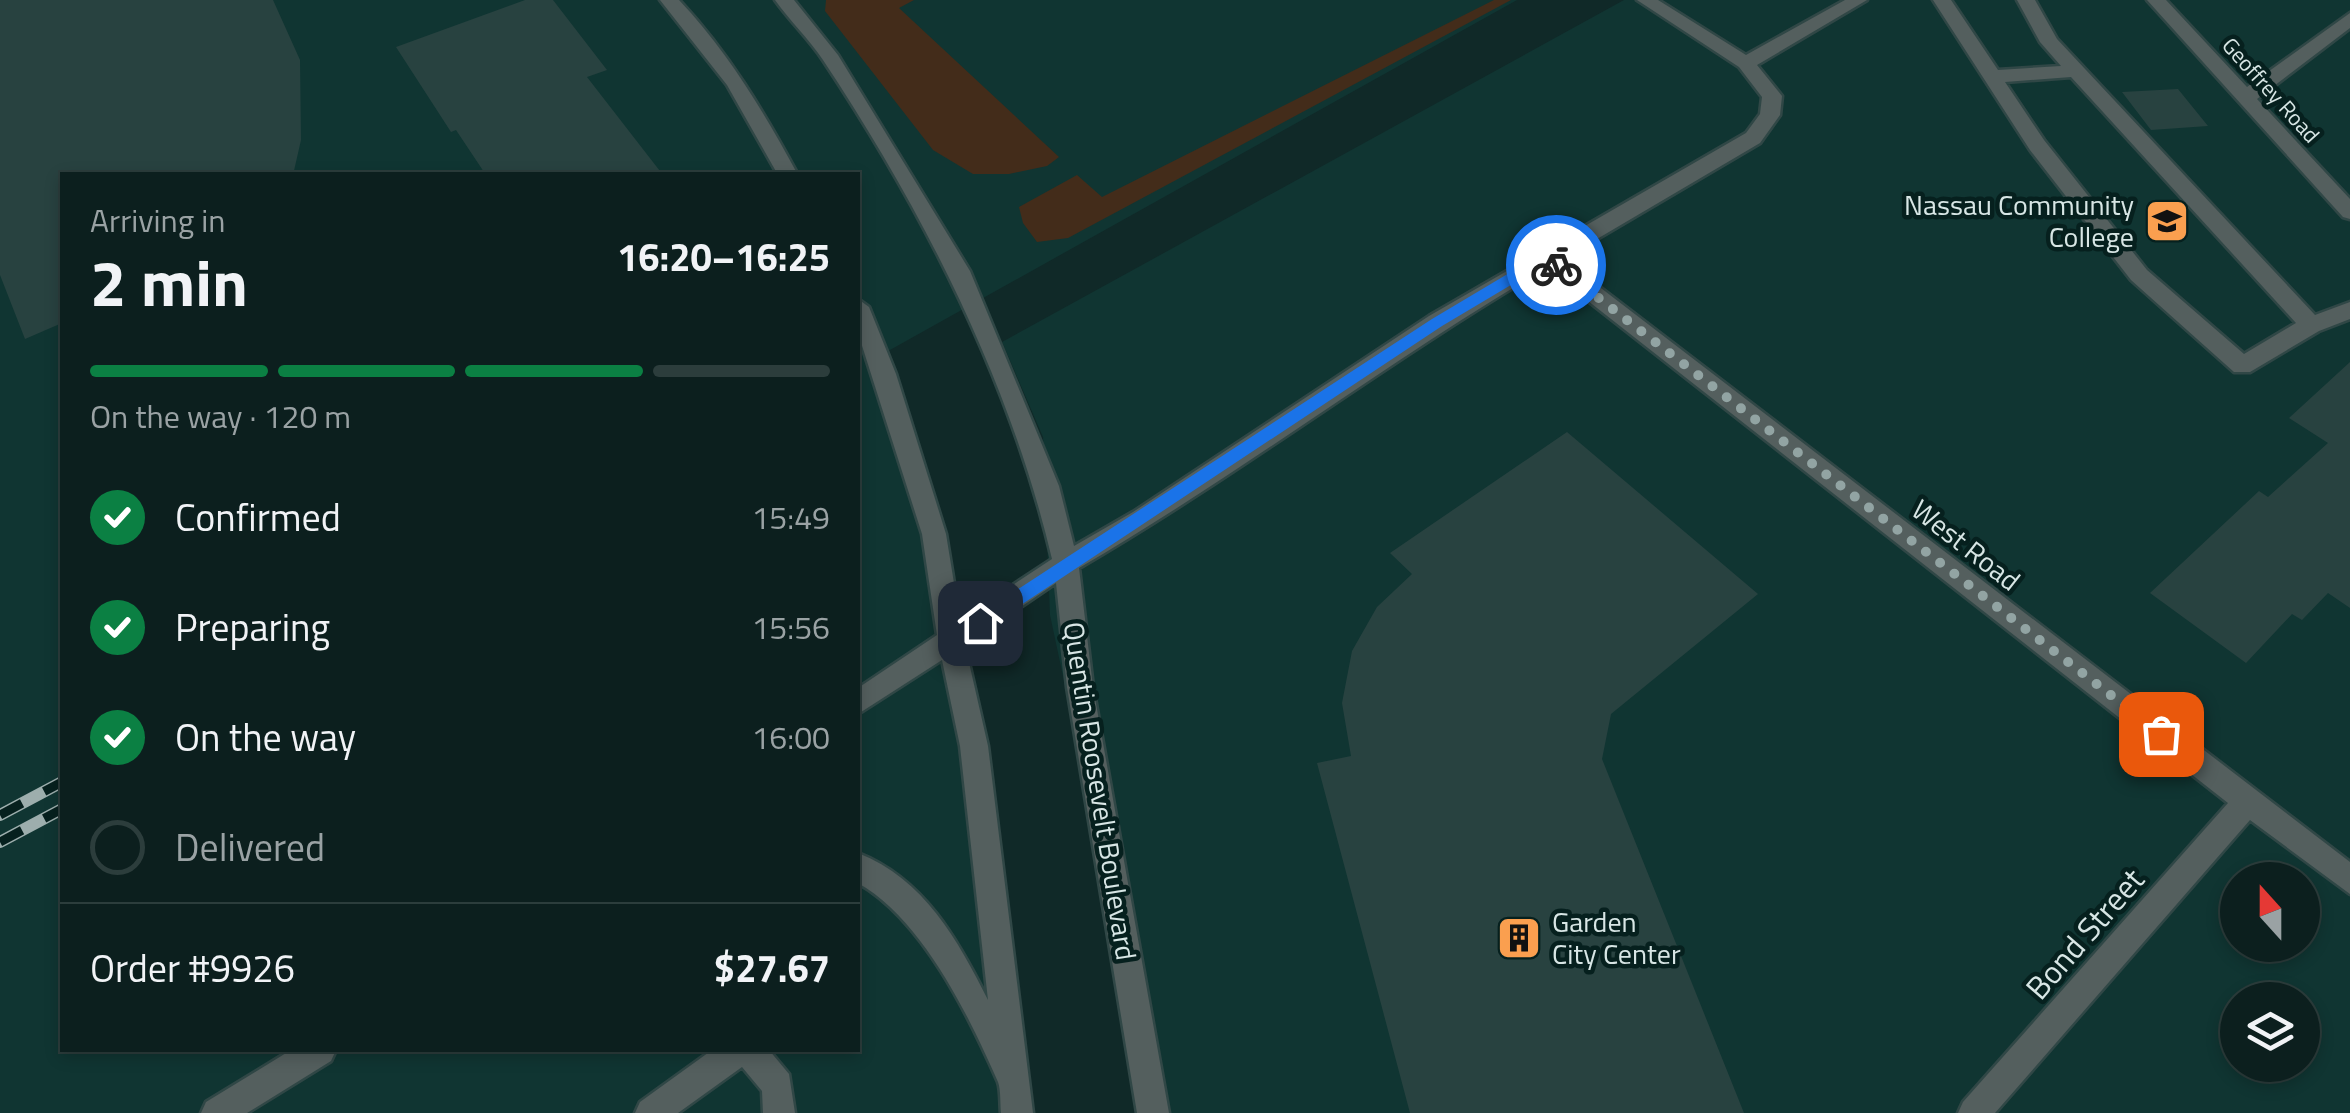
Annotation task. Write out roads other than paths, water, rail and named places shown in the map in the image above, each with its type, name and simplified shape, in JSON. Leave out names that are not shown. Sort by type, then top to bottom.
[{"type":"street","points":[[668,0],[701,32],[740,85],[786,172]]},
{"type":"street","name":"Quentin Roosevelt Boulevard","points":[[784,0],[829,55],[959,271],[1047,486],[1066,563],[1080,687],[1153,1113]]},
{"type":"street","points":[[860,701],[1066,563],[1142,520],[1437,322],[1753,138],[1770,115],[1772,96],[1746,63],[1646,0]]},
{"type":"street","points":[[1746,63],[1858,0]]},
{"type":"street","points":[[1942,0],[2037,145],[2139,275],[2242,366],[2311,325],[2350,310]]},
{"type":"street","points":[[2026,0],[2049,42],[2311,325]]},
{"type":"street","name":"Geoffrey Road","points":[[2156,0],[2350,212]]},
{"type":"street","points":[[2244,99],[2350,19]]},
{"type":"street","points":[[1991,77],[2074,70]]},
{"type":"street","name":"West Road","points":[[1546,258],[2350,880]]},
{"type":"street","points":[[860,312],[884,374],[934,534],[951,643],[974,746],[1016,1100]]},
{"type":"street","name":"Bond Street","points":[[1974,1113],[2248,801]]},
{"type":"street","points":[[860,868],[874,874],[917,912],[960,977],[1016,1100]]},
{"type":"street","points":[[218,1113],[317,1052]]},
{"type":"street","points":[[651,1113],[736,1052]]},
{"type":"street","points":[[750,1052],[778,1086],[779,1113]]},
{"type":"railway","points":[[0,815],[60,783]]},
{"type":"railway","points":[[0,842],[60,810]]},
{"type":"place","name":"Nassau Community College","points":[[2167,221]]},
{"type":"place","name":"Garden City Center","points":[[1519,938]]}]
